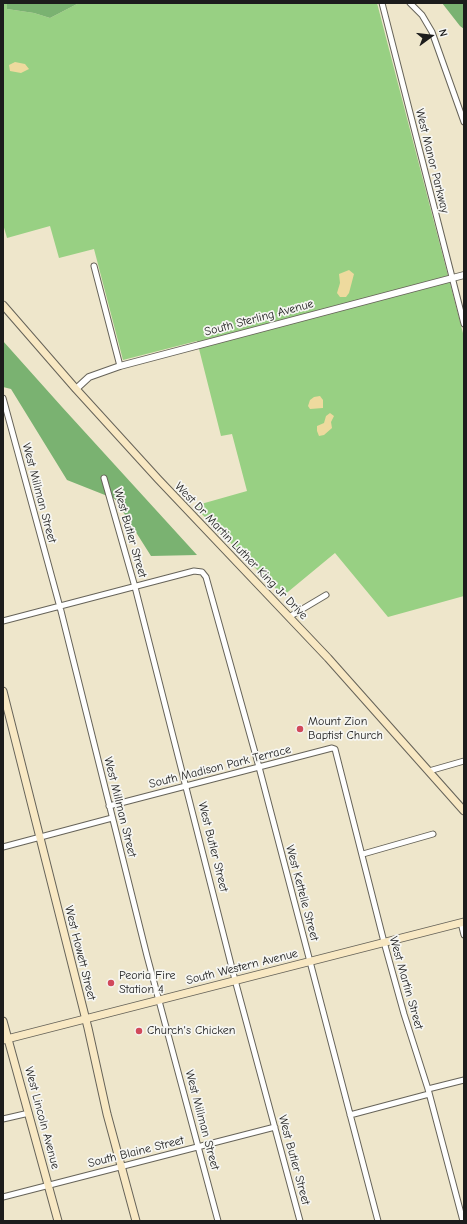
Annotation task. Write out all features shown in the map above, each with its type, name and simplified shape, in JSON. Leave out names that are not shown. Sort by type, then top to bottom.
[{"type":"main road","name":"West Dr Martin Luther King Jr Drive","points":[[3,305],[76,389],[158,479],[289,617],[429,771],[464,812]]},
{"type":"main road","name":"West Howett Street","points":[[3,691],[85,1018],[107,1114],[136,1221]]},
{"type":"main road","name":"South Western Avenue","points":[[5,1040],[85,1018],[310,962],[462,922]]},
{"type":"main road","name":"West Lincoln Avenue","points":[[3,1021],[5,1040],[29,1113],[58,1221]]},
{"type":"street","name":"West Manor Parkway","points":[[382,3],[464,324]]},
{"type":"street","points":[[410,3],[422,15],[432,32],[464,122]]},
{"type":"street","points":[[94,266],[120,366]]},
{"type":"street","name":"South Sterling Avenue","points":[[76,389],[89,377],[120,366],[464,275]]},
{"type":"street","name":"West Millman Street","points":[[3,398],[60,606],[158,1000],[171,1039],[218,1221]]},
{"type":"street","name":"West Butler Street","points":[[104,478],[135,587],[187,785],[235,980],[300,1221]]},
{"type":"street","name":"West Kettelle Street","points":[[135,587],[194,571],[202,572],[209,582],[378,1221]]},
{"type":"street","points":[[3,621],[135,587]]},
{"type":"street","points":[[289,617],[326,595]]},
{"type":"street","name":"South Madison Park Terrace","points":[[109,806],[187,785],[335,749]]},
{"type":"street","name":"West Martin Street","points":[[335,749],[363,854],[384,942],[428,1092],[463,1221]]},
{"type":"street","points":[[429,771],[464,761]]},
{"type":"street","points":[[3,847],[112,818]]},
{"type":"street","points":[[363,854],[433,834]]},
{"type":"street","points":[[462,922],[464,935]]},
{"type":"street","points":[[350,1115],[464,1080]]},
{"type":"street","points":[[3,1119],[29,1113]]},
{"type":"street","name":"South Blaine Street","points":[[3,1197],[121,1165],[275,1127]]},
{"type":"green space","points":[[3,3],[7,3],[7,9],[34,13],[50,18],[79,3],[377,3],[464,337],[464,596],[388,617],[335,553],[283,596],[194,506],[247,491],[232,434],[221,436],[197,341],[123,360],[94,249],[59,258],[50,226],[7,238],[3,224]]},
{"type":"green space","points":[[7,3],[79,3],[50,18],[34,13],[7,9]]},
{"type":"green space","points":[[442,3],[464,3],[464,29],[460,26]]},
{"type":"green space","points":[[3,341],[197,555],[151,556],[115,499],[67,480],[11,389],[3,387]]},
{"type":"sand","points":[[15,62],[25,64],[29,69],[21,73],[10,71],[9,65]]},
{"type":"sand","points":[[349,270],[354,274],[349,293],[346,297],[340,297],[337,293],[340,283],[339,274]]},
{"type":"sand","points":[[320,396],[323,400],[323,408],[310,409],[308,406],[310,400],[314,397]]},
{"type":"sand","points":[[330,413],[334,416],[331,422],[332,428],[324,435],[319,436],[317,426],[324,423],[326,416]]},
{"type":"place","name":"Mount Zion Baptist Church","points":[[300,729]]},
{"type":"place","name":"Peoria Fire Station 4","points":[[111,983]]},
{"type":"place","name":"Church's Chicken","points":[[139,1031]]}]
